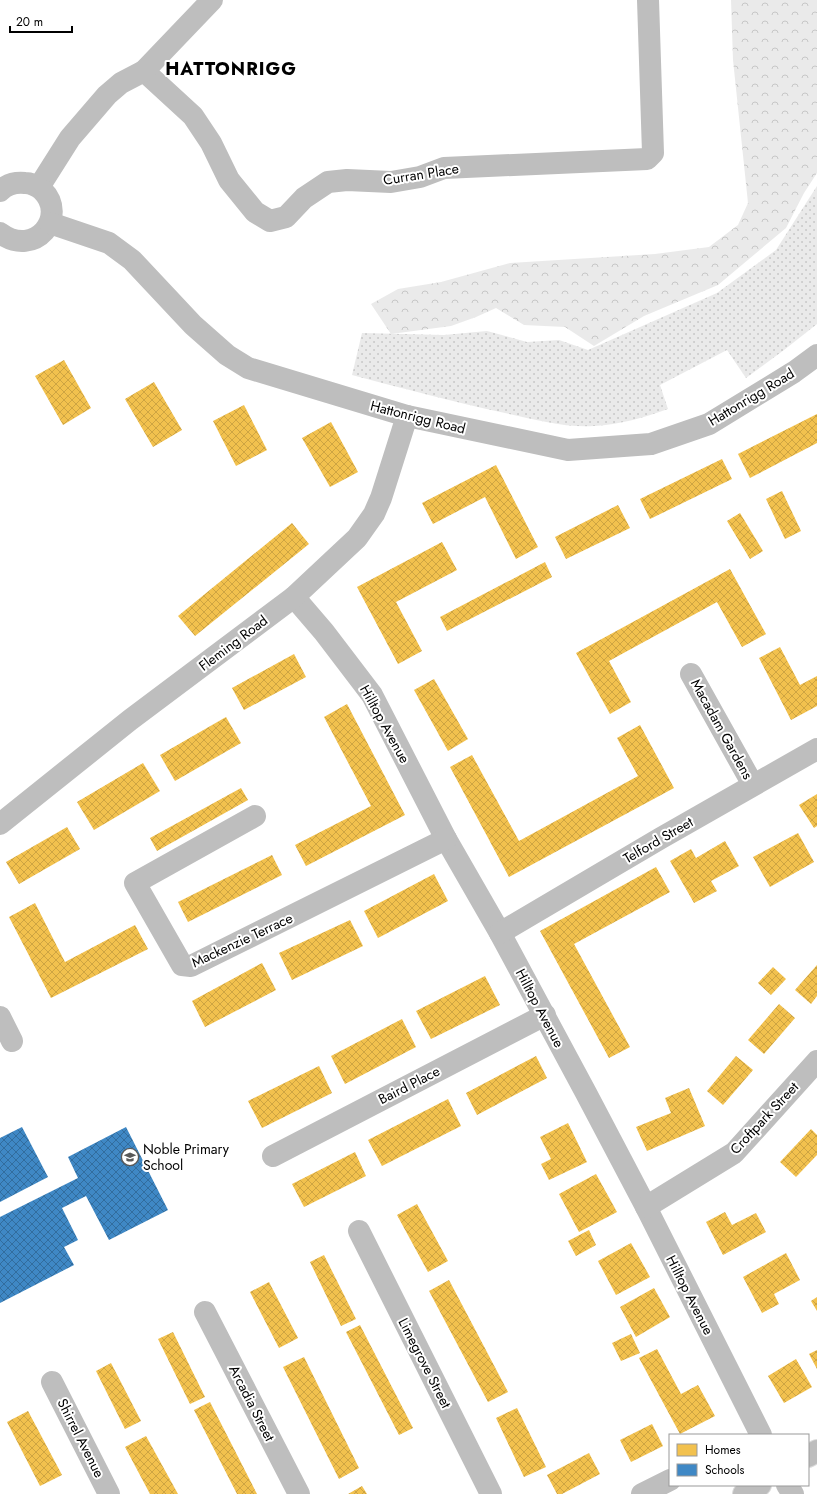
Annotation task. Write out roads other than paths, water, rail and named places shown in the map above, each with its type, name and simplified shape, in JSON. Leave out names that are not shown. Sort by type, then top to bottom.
[{"type":"main road","points":[[744,1494],[758,1486]]},
{"type":"street","points":[[39,187],[70,138],[107,95],[121,83],[144,71],[212,0]]},
{"type":"street","name":"Curran Place","points":[[144,71],[193,116],[211,143],[229,180],[255,212],[270,221],[286,217],[304,198],[328,182],[347,180],[391,182],[420,177],[444,168],[647,159],[653,152],[648,0]]},
{"type":"street","points":[[0,233],[8,239],[18,242],[29,241],[39,237],[50,223],[52,209],[49,199],[39,187],[29,183],[5,182]]},
{"type":"street","name":"Hattonrigg Road","points":[[50,223],[109,243],[132,260],[193,325],[227,355],[248,368],[407,416],[568,450],[651,444],[709,424],[794,372],[817,355]]},
{"type":"street","name":"Fleming Road","points":[[0,824],[130,720],[294,597],[357,538],[374,514],[381,498],[407,416]]},
{"type":"street","name":"Hilltop Avenue","points":[[294,597],[324,632],[372,695],[446,839],[500,932],[646,1207],[760,1434]]},
{"type":"street","name":"Macadam Gardens","points":[[691,674],[753,785]]},
{"type":"street","name":"Telford Street","points":[[500,932],[817,749]]},
{"type":"street","name":"Mackenzie Terrace","points":[[255,816],[135,883],[182,966],[191,966],[446,839]]},
{"type":"street","name":"Baird Place","points":[[273,1156],[545,1015]]},
{"type":"street","points":[[0,1018],[12,1041]]},
{"type":"street","name":"Croftpark Street","points":[[646,1207],[734,1153],[817,1061]]},
{"type":"street","name":"Limegrove Street","points":[[359,1231],[491,1494]]},
{"type":"street","name":"Arcadia Street","points":[[205,1312],[299,1494]]},
{"type":"street","name":"Shirrel Avenue","points":[[52,1382],[109,1494]]},
{"type":"street","points":[[642,1494],[669,1480]]},
{"type":"place","name":"Noble Primary School","points":[[130,1157]]},
{"type":"district","name":"HATTONRIGG","points":[[231,69]]}]
